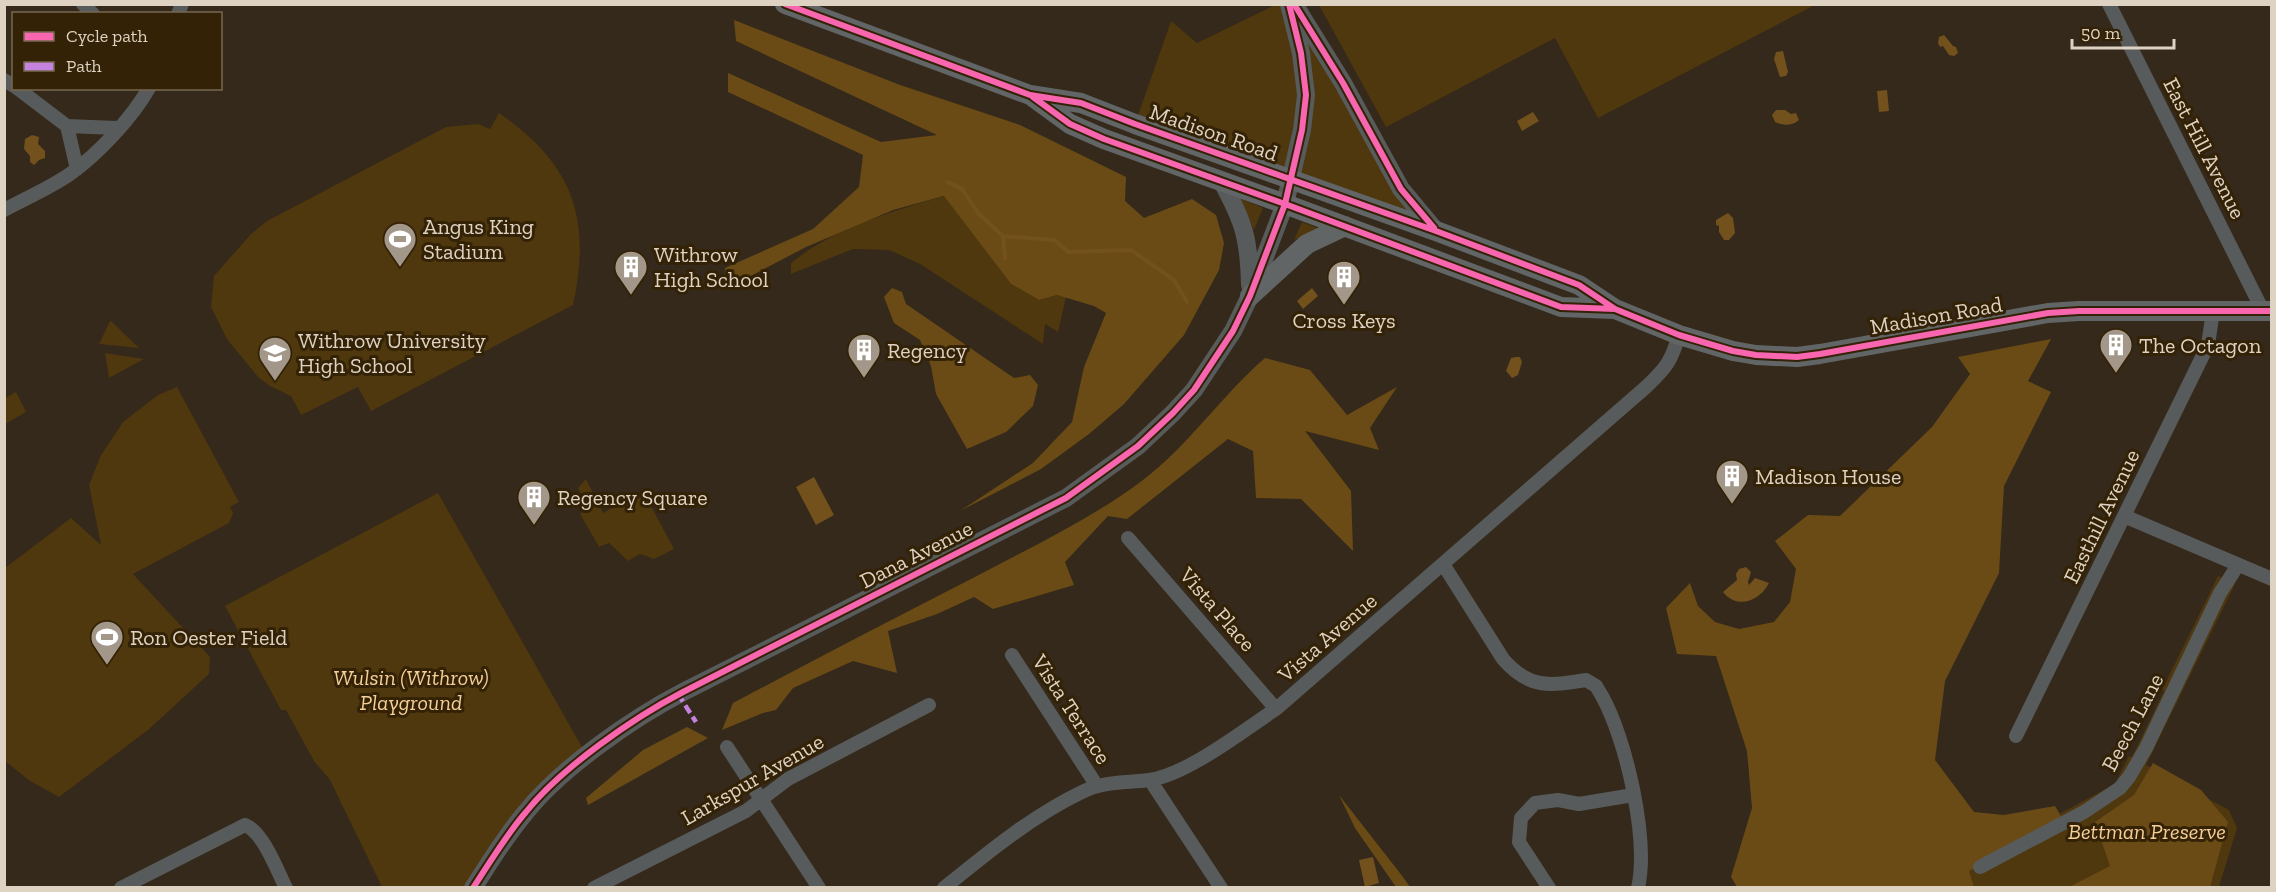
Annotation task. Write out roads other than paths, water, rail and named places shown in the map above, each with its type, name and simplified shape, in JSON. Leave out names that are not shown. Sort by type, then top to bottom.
[{"type":"main road","name":"Madison Road","points":[[786,4],[1030,95],[1082,103],[1481,247],[1580,285],[1615,309],[1679,335],[1733,351],[1797,357],[2048,313],[2103,310],[2267,311]]},
{"type":"main road","name":"Madison Road","points":[[1030,95],[1070,124],[1095,135],[1561,307],[1615,309]]},
{"type":"main road","points":[[1285,204],[1299,198],[1397,232],[1481,247]]},
{"type":"main road","points":[[1250,296],[1307,244],[1345,226]]},
{"type":"street","name":"Dana Avenue","points":[[473,888],[526,811],[593,751],[647,712],[682,692],[1066,498],[1138,446],[1173,413],[1194,390],[1233,331],[1250,296],[1285,204],[1302,130],[1306,95],[1301,52],[1289,4]]},
{"type":"street","points":[[1294,4],[1343,83],[1401,189],[1436,231]]},
{"type":"street","name":"East Hill Avenue","points":[[2109,4],[2267,311]]},
{"type":"street","points":[[19,90],[67,126],[117,128]]},
{"type":"street","points":[[4,210],[77,169],[102,146],[147,90]]},
{"type":"street","points":[[67,126],[77,169]]},
{"type":"street","points":[[1222,182],[1241,218],[1249,250],[1250,296]]},
{"type":"street","name":"Easthill Avenue","points":[[2016,736],[2208,345],[2213,310]]},
{"type":"street","name":"Vista Avenue","points":[[944,888],[1022,828],[1083,791],[1097,786],[1150,780],[1187,765],[1219,748],[1276,709],[1665,368],[1672,358],[1679,335]]},
{"type":"street","points":[[2124,516],[2271,579]]},
{"type":"street","name":"Vista Place","points":[[1128,538],[1276,709]]},
{"type":"street","points":[[1443,564],[1503,659],[1515,672],[1529,681],[1558,684],[1586,680],[1596,686],[1606,703],[1628,770],[1638,820],[1641,856],[1638,888]]},
{"type":"street","name":"Beech Lane","points":[[1980,867],[2084,812],[2120,788],[2146,748],[2220,593],[2238,566]]},
{"type":"street","name":"Vista Terrace","points":[[1012,655],[1097,786]]},
{"type":"street","name":"Larkspur Avenue","points":[[594,888],[746,811],[788,779],[929,705]]},
{"type":"street","points":[[727,747],[819,888]]},
{"type":"street","points":[[1150,780],[1221,888]]},
{"type":"street","points":[[1549,888],[1519,842],[1521,818],[1535,803],[1558,800],[1579,804],[1633,795]]},
{"type":"street","points":[[121,888],[245,825],[251,827],[260,838],[286,888]]},
{"type":"waterway","points":[[948,182],[962,189],[979,214],[1003,236],[1055,240],[1068,252],[1131,250],[1174,280],[1187,302]]},
{"type":"waterway","points":[[1003,236],[1005,258]]},
{"type":"place","name":"Angus King Stadium","points":[[400,268]]},
{"type":"place","name":"Withrow High School","points":[[631,296]]},
{"type":"place","name":"Cross Keys","points":[[1344,306]]},
{"type":"place","name":"The Octagon","points":[[2116,374]]},
{"type":"place","name":"Regency","points":[[864,379]]},
{"type":"place","name":"Withrow University High School","points":[[275,382]]},
{"type":"place","name":"Madison House","points":[[1732,505]]},
{"type":"place","name":"Regency Square","points":[[534,526]]},
{"type":"place","name":"Ron Oester Field","points":[[107,666]]},
{"type":"park label","name":"Wulsin (Withrow) Playground","points":[[411,690]]},
{"type":"park label","name":"Bettman Preserve","points":[[2147,831]]}]
